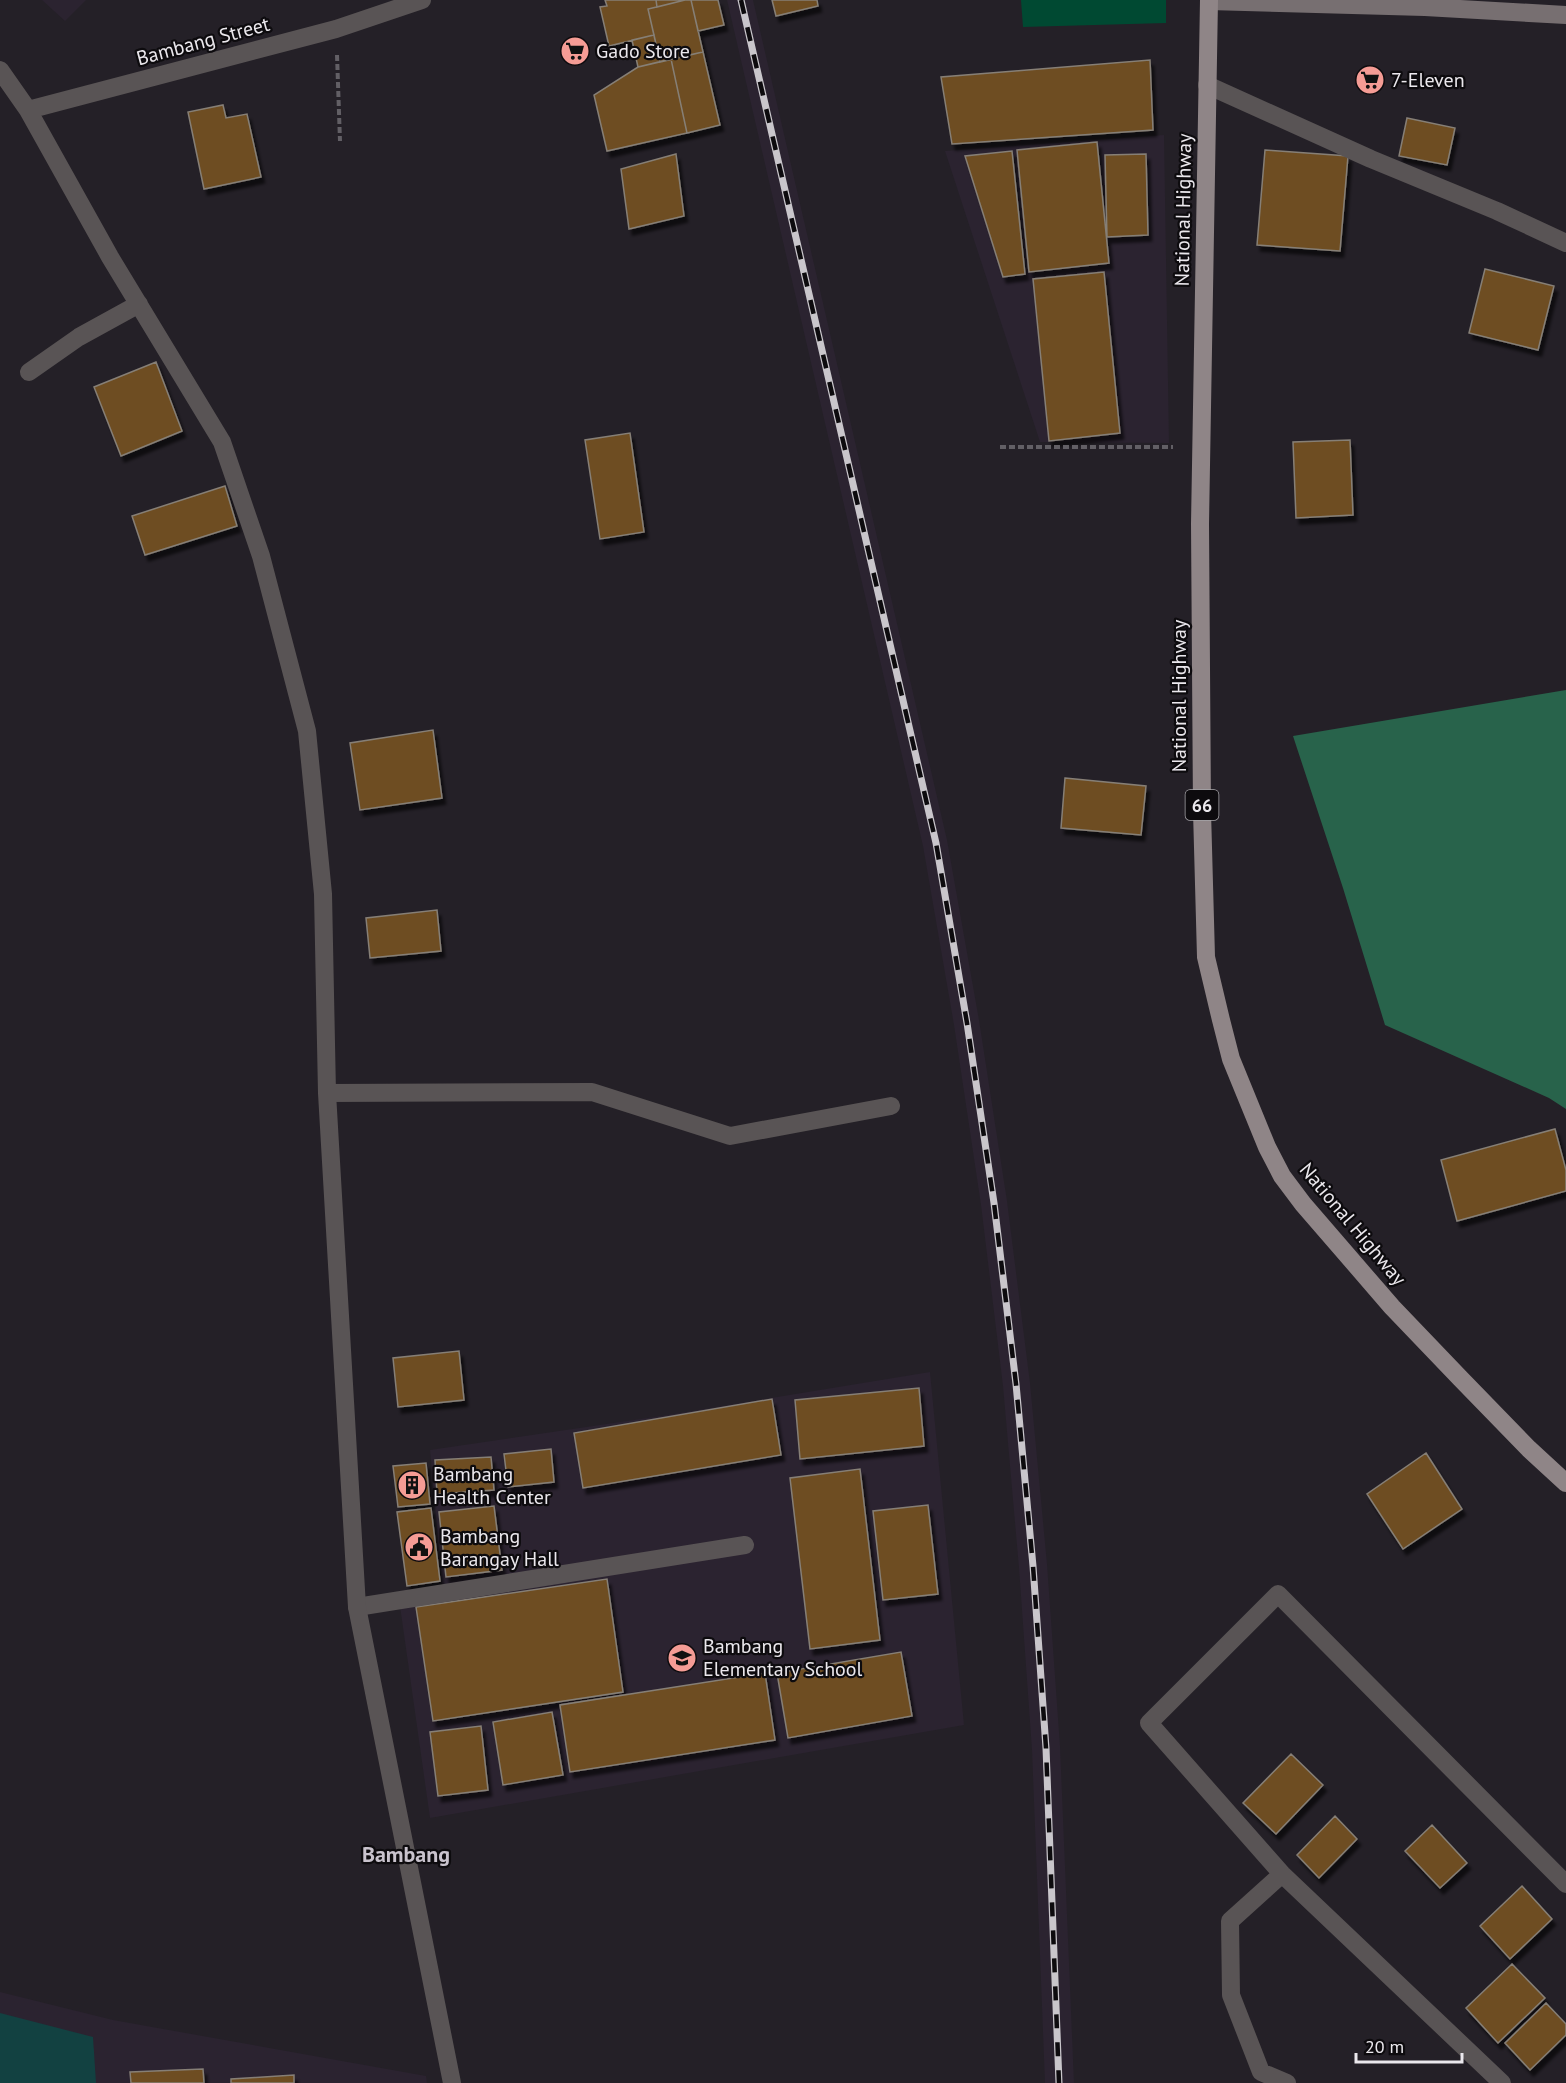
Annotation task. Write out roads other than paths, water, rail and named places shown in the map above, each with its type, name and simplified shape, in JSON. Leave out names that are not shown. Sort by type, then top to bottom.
[{"type":"main road","points":[[1209,0],[1425,7],[1566,15]]},
{"type":"main road","name":"National Highway","points":[[1209,0],[1200,524],[1203,899],[1206,957],[1231,1059],[1267,1147],[1282,1176],[1303,1204],[1392,1307],[1529,1449],[1566,1483]]},
{"type":"street","name":"Bambang Street","points":[[28,110],[336,29],[422,0]]},
{"type":"street","points":[[0,70],[28,110],[138,304],[222,442],[261,556],[307,731],[323,894],[327,1093],[357,1607],[452,2083]]},
{"type":"street","points":[[1207,85],[1566,243]]},
{"type":"street","points":[[29,372],[79,337],[138,304]]},
{"type":"street","points":[[327,1093],[592,1092],[730,1136],[891,1106]]},
{"type":"street","points":[[357,1607],[745,1545]]},
{"type":"street","points":[[1502,2083],[1282,1874],[1149,1723],[1278,1594],[1566,1884]]},
{"type":"street","points":[[1282,1874],[1230,1921],[1231,1995],[1261,2072],[1287,2083]]},
{"type":"railway","points":[[741,0],[936,843],[967,1023],[994,1203],[1016,1384],[1033,1566],[1046,1748],[1059,2083]]},
{"type":"place","name":"Gado Store","points":[[575,51]]},
{"type":"place","name":"7-Eleven","points":[[1370,80]]},
{"type":"place","name":"Bambang Health Center","points":[[412,1485]]},
{"type":"place","name":"Bambang Barangay Hall","points":[[419,1547]]},
{"type":"place","name":"Bambang Elementary School","points":[[682,1658]]},
{"type":"district","name":"Bambang","points":[[406,1854]]}]
